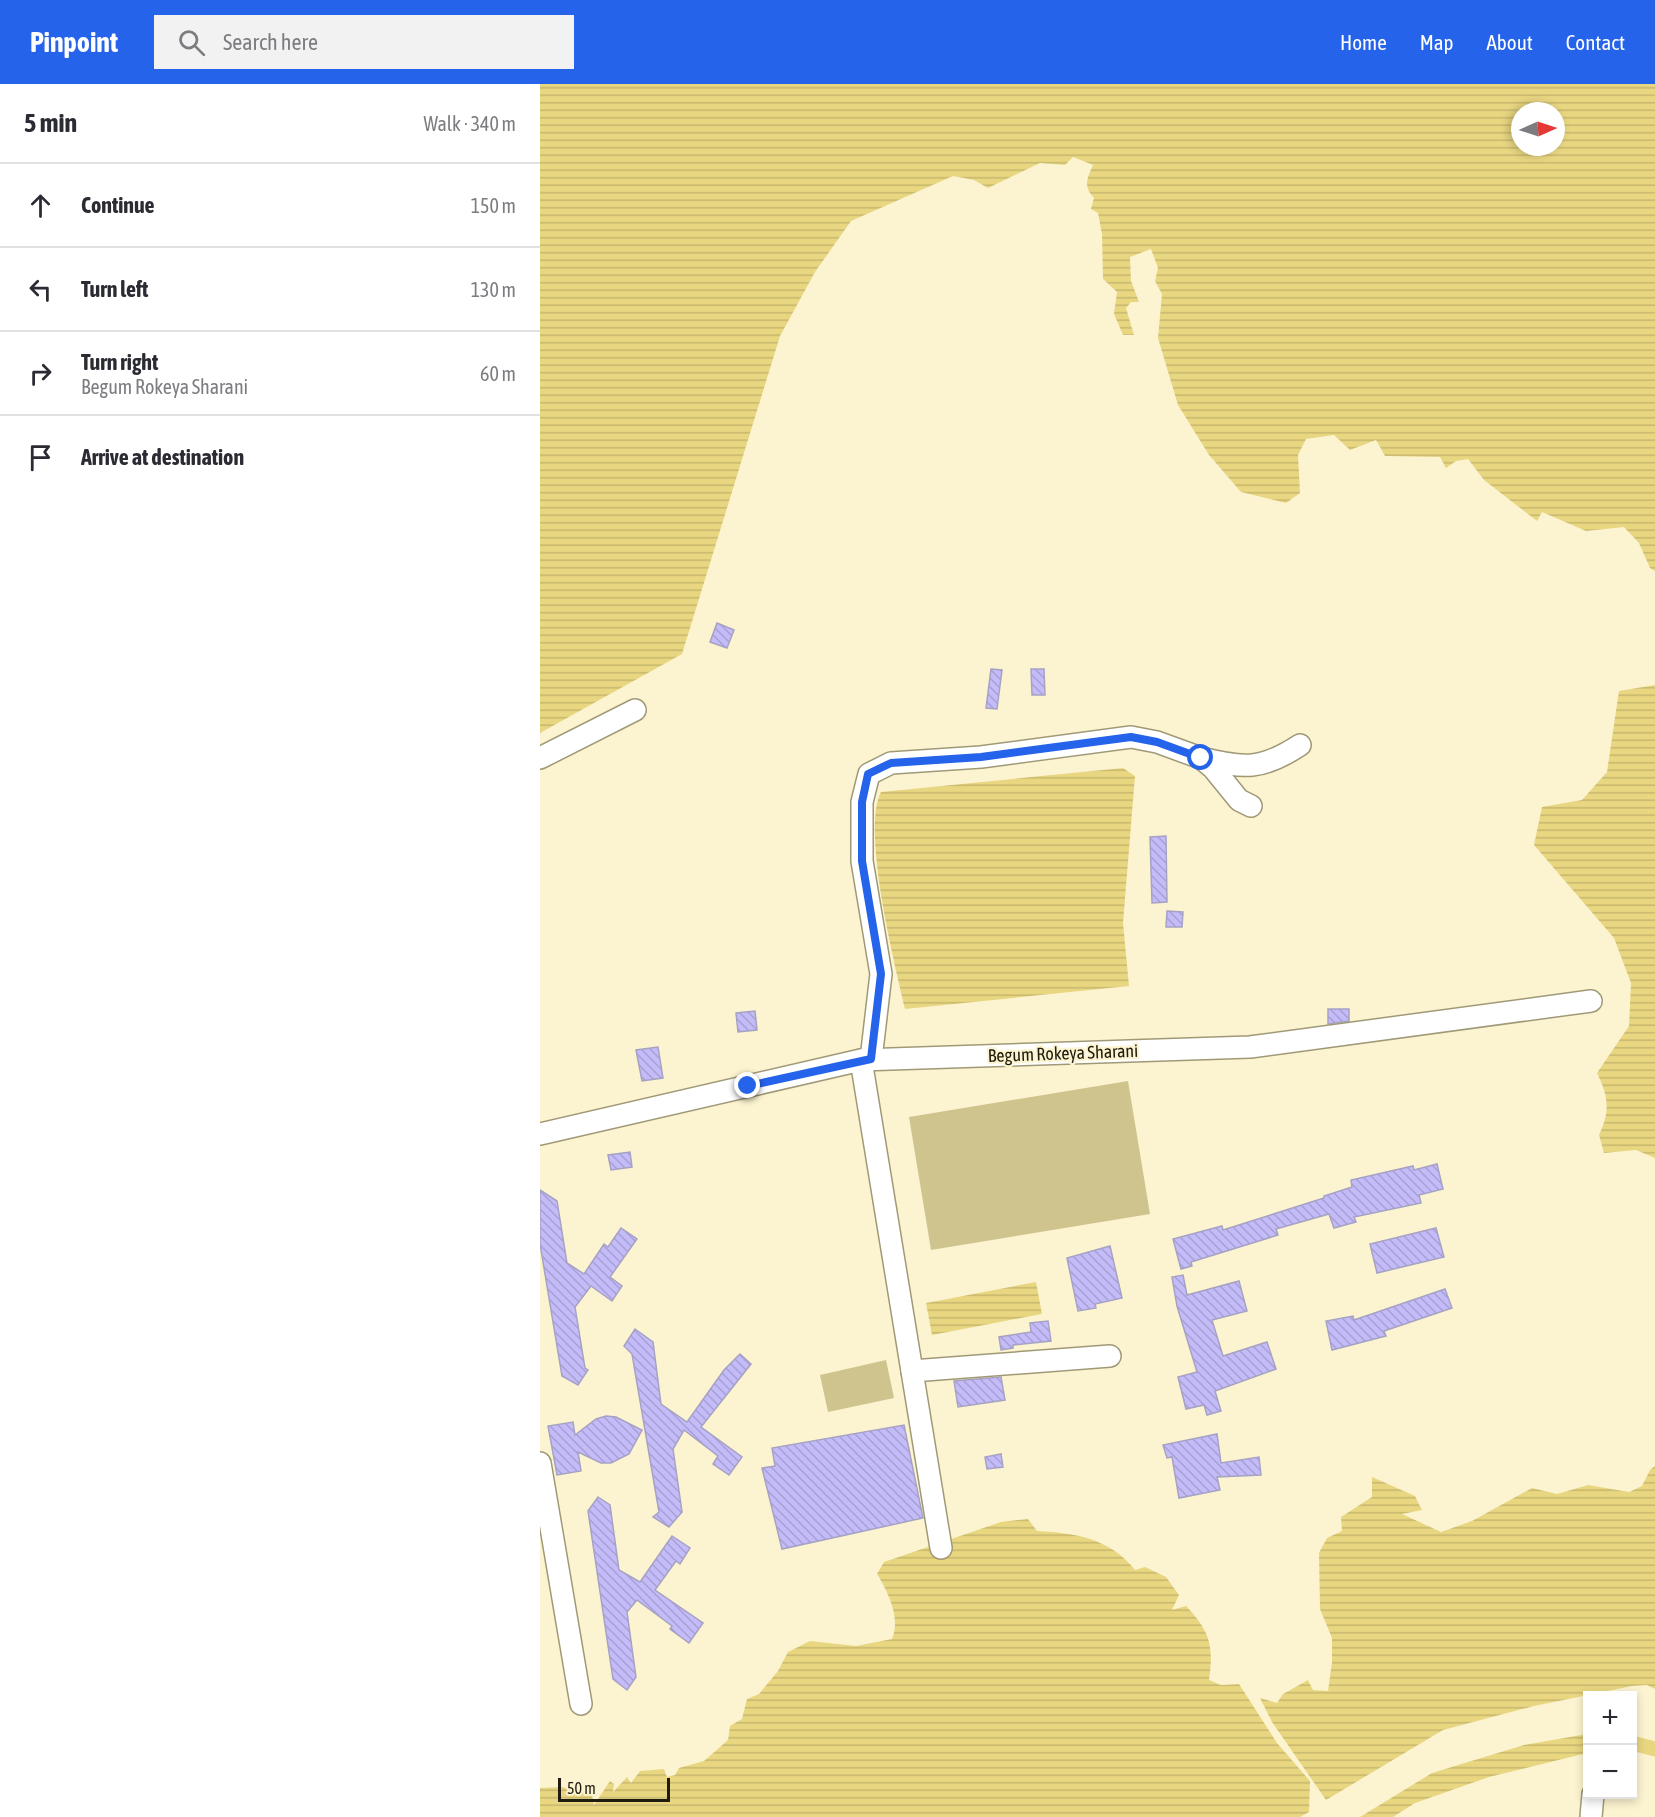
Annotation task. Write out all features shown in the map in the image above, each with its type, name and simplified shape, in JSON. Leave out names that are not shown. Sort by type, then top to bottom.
[{"type":"street","points":[[540,758],[635,710]]},
{"type":"street","points":[[941,1548],[866,1060],[881,974],[862,861],[862,802],[868,774],[891,763],[981,757],[1131,737],[1157,742],[1201,758],[1237,766],[1257,766],[1300,745]]},
{"type":"street","points":[[1201,758],[1239,800],[1251,806]]},
{"type":"street","name":"Begum Rokeya Sharani","points":[[540,1134],[866,1060],[1250,1047],[1591,1001]]},
{"type":"street","points":[[912,1371],[1110,1356]]},
{"type":"street","points":[[540,1463],[581,1704]]},
{"type":"street","points":[[1591,1817],[1593,1799]]},
{"type":"shaded area","points":[[540,84],[1655,84],[1655,571],[1650,568],[1639,543],[1624,527],[1586,531],[1542,512],[1537,521],[1484,480],[1468,459],[1456,461],[1446,468],[1440,457],[1385,456],[1376,440],[1350,450],[1334,435],[1306,439],[1298,455],[1300,493],[1286,503],[1241,492],[1209,455],[1178,405],[1158,338],[1162,294],[1155,281],[1158,268],[1151,249],[1130,257],[1131,281],[1139,302],[1131,302],[1126,308],[1134,335],[1123,335],[1114,314],[1117,292],[1103,279],[1102,234],[1098,213],[1091,209],[1094,198],[1087,186],[1093,165],[1073,157],[1065,165],[1040,163],[988,188],[974,180],[953,176],[851,221],[815,272],[780,336],[682,654],[540,733]]},
{"type":"shaded area","points":[[1655,685],[1655,1158],[1636,1150],[1604,1153],[1599,1135],[1605,1119],[1607,1104],[1597,1073],[1629,1026],[1631,983],[1614,938],[1534,845],[1542,807],[1582,800],[1607,772],[1619,691]]},
{"type":"shaded area","points":[[1123,768],[1135,776],[1123,923],[1129,986],[905,1009],[877,866],[876,810],[881,792]]},
{"type":"shaded area","points":[[1128,1081],[1150,1214],[931,1250],[909,1117]]},
{"type":"shaded area","points":[[1036,1282],[1042,1314],[932,1335],[926,1303]]},
{"type":"shaded area","points":[[886,1360],[894,1398],[828,1412],[820,1375]]},
{"type":"shaded area","points":[[1655,1466],[1655,1689],[1647,1685],[1608,1691],[1583,1691],[1583,1696],[1534,1706],[1443,1730],[1326,1800],[1272,1722],[1260,1698],[1277,1703],[1283,1694],[1308,1680],[1313,1690],[1328,1691],[1332,1662],[1332,1638],[1320,1609],[1319,1553],[1327,1538],[1342,1531],[1341,1517],[1372,1497],[1372,1477],[1415,1496],[1422,1510],[1402,1514],[1441,1532],[1472,1521],[1532,1488],[1557,1494],[1588,1485],[1629,1492],[1642,1486],[1650,1470]]},
{"type":"shaded area","points":[[1028,1519],[1037,1531],[1065,1533],[1091,1539],[1114,1551],[1135,1570],[1145,1567],[1166,1577],[1179,1595],[1172,1610],[1186,1606],[1205,1631],[1211,1658],[1209,1680],[1221,1685],[1239,1684],[1277,1743],[1310,1781],[1309,1812],[1300,1817],[540,1817],[540,1788],[562,1787],[592,1795],[594,1805],[610,1781],[614,1784],[613,1792],[627,1777],[631,1783],[640,1771],[664,1769],[667,1777],[675,1775],[679,1768],[704,1761],[728,1740],[730,1726],[742,1719],[747,1699],[759,1694],[778,1671],[788,1652],[810,1641],[856,1646],[892,1639],[895,1623],[892,1605],[877,1574],[884,1562],[1001,1522]]},
{"type":"shaded area","points":[[1583,1735],[1583,1754],[1489,1777],[1415,1803],[1393,1817],[1360,1817],[1432,1773],[1524,1745]]},
{"type":"building","points":[[717,623],[734,630],[727,648],[710,642]]},
{"type":"building","points":[[991,669],[1002,670],[997,709],[986,708]]},
{"type":"building","points":[[1031,669],[1044,669],[1045,695],[1032,695]]},
{"type":"building","points":[[1166,836],[1167,902],[1152,903],[1150,837]]},
{"type":"building","points":[[1167,911],[1183,912],[1182,927],[1166,927]]},
{"type":"building","points":[[1328,1009],[1349,1009],[1349,1021],[1328,1024]]},
{"type":"building","points":[[755,1011],[757,1030],[738,1032],[736,1013]]},
{"type":"building","points":[[658,1047],[663,1078],[642,1081],[636,1050]]},
{"type":"building","points":[[630,1152],[632,1167],[611,1170],[608,1155]]},
{"type":"building","points":[[1437,1164],[1443,1189],[1419,1195],[1421,1203],[1354,1217],[1356,1222],[1334,1228],[1329,1214],[1276,1229],[1278,1235],[1191,1262],[1192,1266],[1181,1269],[1173,1239],[1222,1226],[1223,1230],[1324,1198],[1324,1196],[1352,1187],[1351,1180],[1413,1166],[1414,1170]]},
{"type":"building","points":[[540,1190],[557,1201],[567,1263],[584,1274],[604,1244],[608,1247],[621,1228],[637,1239],[610,1277],[622,1286],[612,1301],[591,1286],[575,1307],[585,1368],[588,1370],[578,1385],[562,1376],[540,1244]]},
{"type":"building","points":[[1436,1228],[1444,1257],[1377,1273],[1370,1244]]},
{"type":"building","points":[[1110,1246],[1122,1298],[1095,1304],[1096,1308],[1078,1311],[1067,1258]]},
{"type":"building","points":[[1183,1275],[1187,1295],[1239,1281],[1247,1311],[1212,1320],[1223,1356],[1267,1342],[1276,1369],[1215,1391],[1221,1411],[1207,1415],[1204,1405],[1186,1409],[1178,1377],[1197,1372],[1177,1306],[1172,1277]]},
{"type":"building","points":[[1445,1289],[1452,1308],[1384,1331],[1386,1336],[1332,1350],[1326,1321],[1353,1316],[1354,1320]]},
{"type":"building","points":[[1048,1321],[1051,1341],[1013,1345],[1013,1348],[1001,1350],[999,1337],[1031,1332],[1030,1323]]},
{"type":"building","points":[[635,1329],[653,1342],[661,1404],[687,1422],[724,1370],[740,1354],[751,1364],[701,1427],[742,1457],[729,1475],[713,1464],[718,1456],[684,1430],[673,1449],[682,1512],[669,1527],[653,1517],[659,1512],[632,1354],[624,1346]]},
{"type":"building","points":[[1001,1377],[1005,1400],[958,1407],[954,1381]]},
{"type":"building","points":[[606,1416],[616,1417],[642,1430],[629,1454],[611,1463],[601,1463],[578,1452],[581,1471],[557,1475],[548,1426],[573,1422],[575,1435],[596,1419]]},
{"type":"building","points":[[904,1425],[923,1518],[782,1549],[762,1468],[775,1466],[772,1448]]},
{"type":"building","points":[[1217,1434],[1221,1463],[1259,1457],[1261,1475],[1217,1477],[1220,1490],[1179,1498],[1172,1457],[1167,1458],[1163,1445]]},
{"type":"building","points":[[1001,1454],[1003,1467],[987,1469],[985,1457]]},
{"type":"building","points":[[598,1497],[610,1505],[619,1570],[640,1582],[672,1536],[690,1548],[680,1564],[676,1561],[655,1590],[703,1623],[689,1643],[670,1629],[672,1626],[637,1600],[627,1612],[636,1677],[627,1690],[613,1679],[588,1511]]},
{"type":"waterway","points":[[1637,1744],[1655,1749]]},
{"type":"route","points":[[748,1086],[871,1059],[881,974],[862,861],[862,802],[868,774],[891,763],[981,757],[1131,737],[1157,742],[1201,758]]}]
